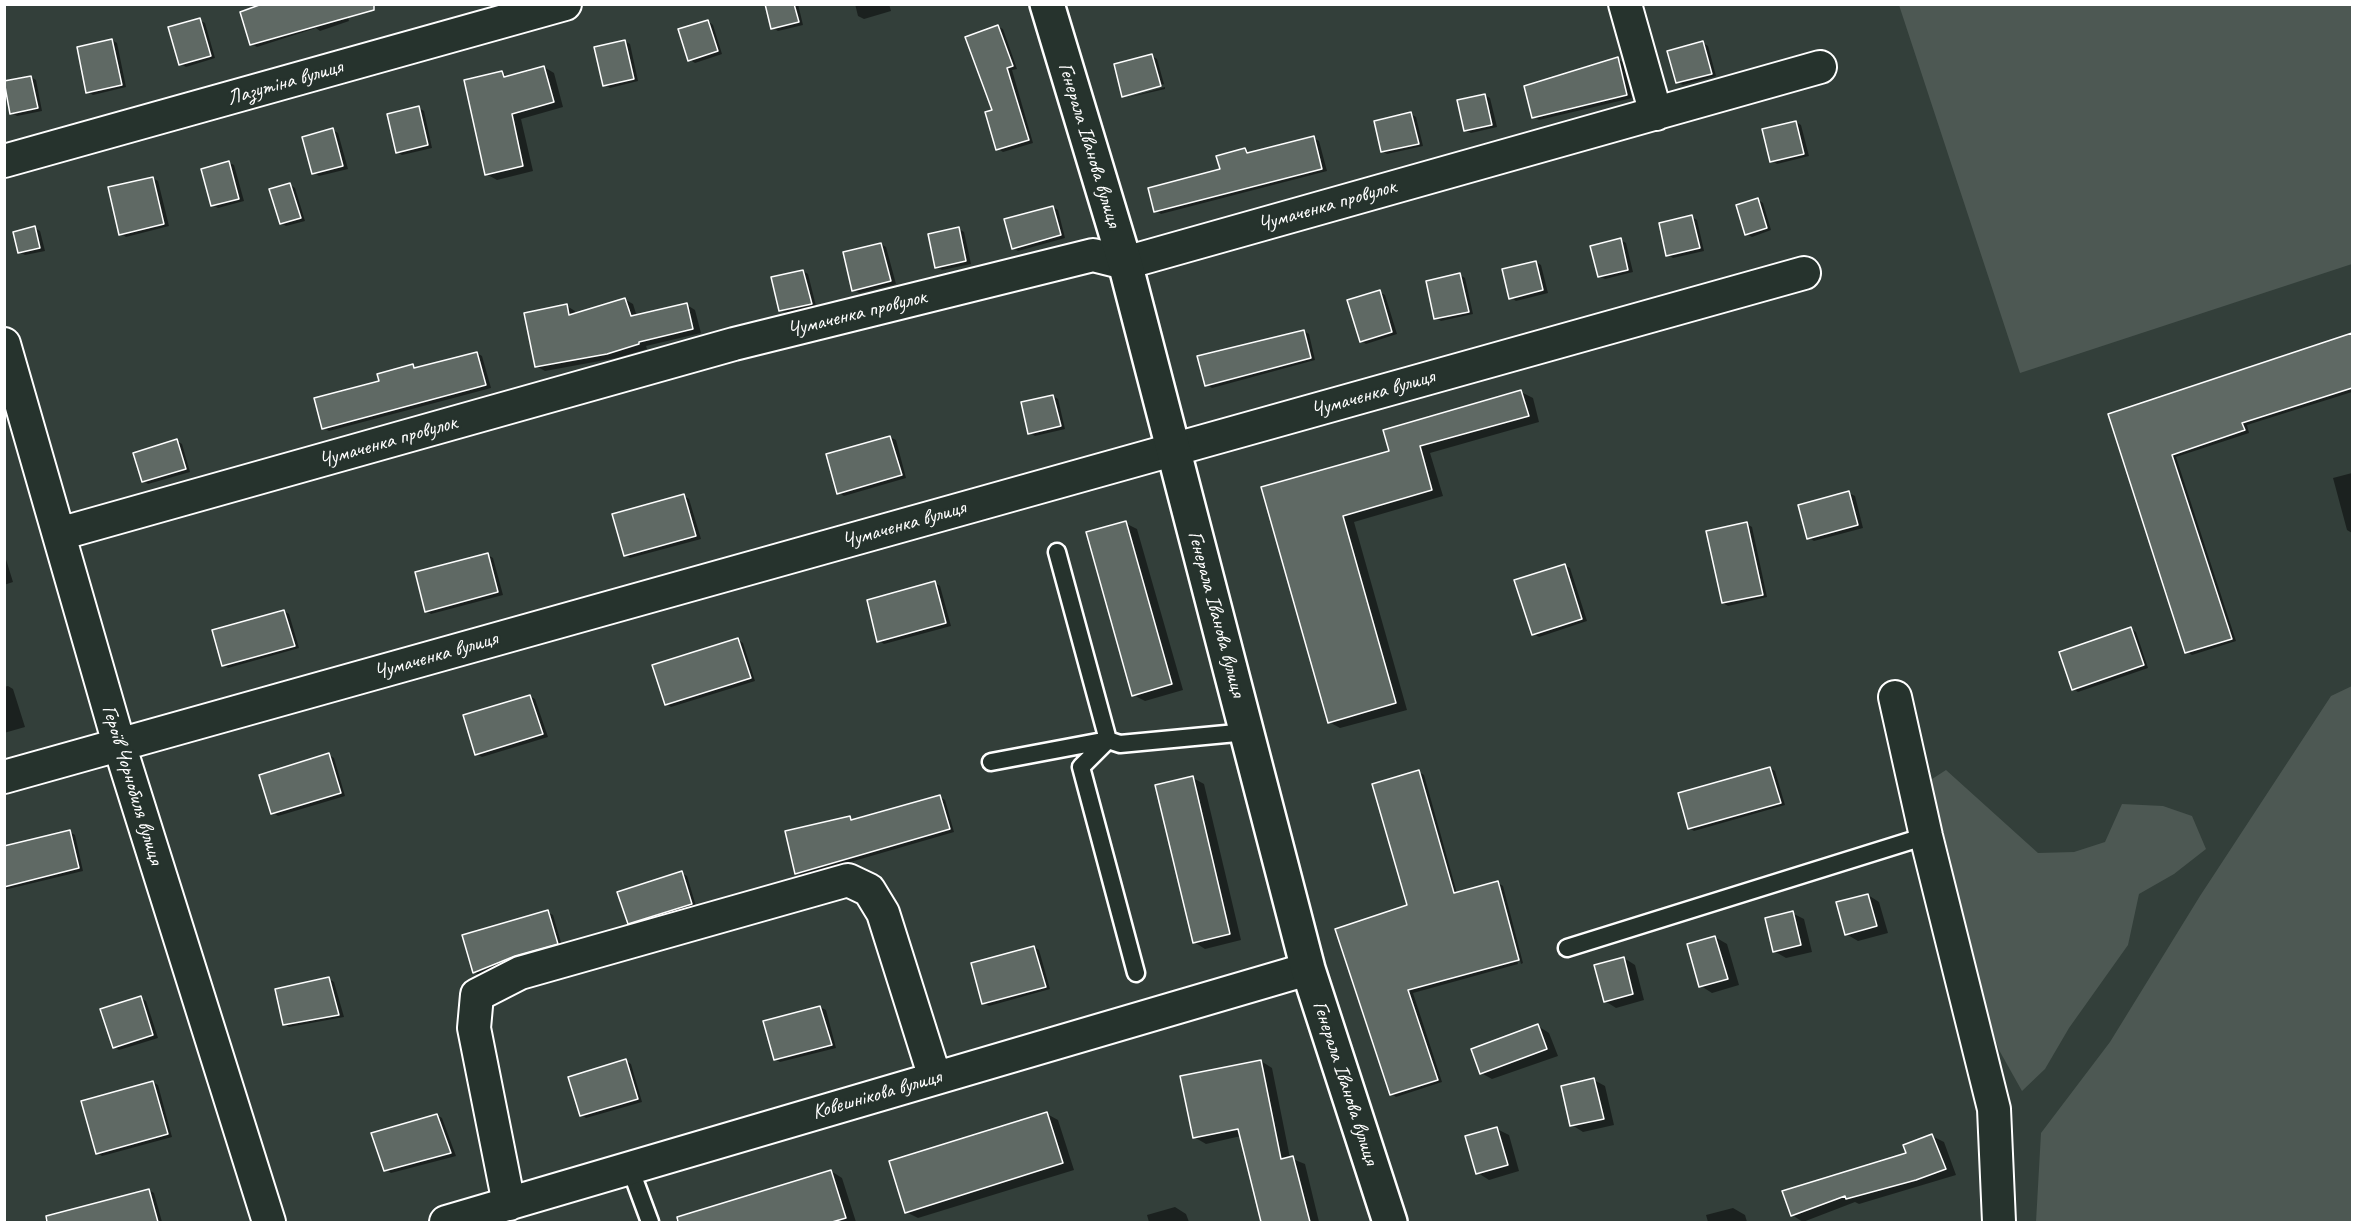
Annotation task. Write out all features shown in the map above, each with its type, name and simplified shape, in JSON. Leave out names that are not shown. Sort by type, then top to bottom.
[{"type":"street","name":"Лазутіна вулиця","points":[[4,161],[565,4]]},
{"type":"street","name":"Генерала Іванова вулиця","points":[[1047,4],[1125,263],[1308,969],[1390,1222]]},
{"type":"street","points":[[1625,4],[1656,114]]},
{"type":"street","name":"Чумаченка провулок","points":[[59,534],[734,344],[1093,255],[1125,263],[1820,67]]},
{"type":"street","name":"Чумаченка вулиця","points":[[4,777],[1804,273]]},
{"type":"street","name":"Героїв Чорнобиля вулиця","points":[[4,344],[16,432],[59,534],[119,744],[269,1222]]},
{"type":"street","points":[[1895,697],[1926,836],[1994,1109],[1999,1222]]},
{"type":"street","points":[[509,1204],[474,1028],[477,995],[520,973],[848,880],[869,890],[883,913],[935,1078]]},
{"type":"street","name":"Ковешнікова вулиця","points":[[446,1222],[1308,969]]},
{"type":"lane","points":[[1057,552],[1108,740]]},
{"type":"lane","points":[[991,762],[1108,740],[1120,744],[1247,732]]},
{"type":"lane","points":[[1108,740],[1081,767],[1136,973]]},
{"type":"lane","points":[[1567,948],[1926,836]]},
{"type":"lane","points":[[630,1168],[650,1222]]},
{"type":"shaded area","points":[[1899,5],[2352,5],[2352,264],[2020,373]]},
{"type":"shaded area","points":[[2352,686],[2352,1222],[2036,1222],[2041,1133],[2110,1042],[2200,896],[2331,696]]},
{"type":"shaded area","points":[[1946,770],[2038,853],[2074,852],[2105,842],[2122,804],[2163,806],[2192,816],[2206,849],[2174,874],[2139,894],[2128,945],[2069,1028],[2045,1069],[2022,1091],[1999,1050],[1972,975],[1951,861],[1929,781]]},
{"type":"building","points":[[262,4],[374,4],[374,10],[250,45],[240,12]]},
{"type":"building","points":[[765,4],[794,4],[799,22],[771,29]]},
{"type":"building","points":[[200,18],[211,56],[179,65],[168,27]]},
{"type":"building","points":[[708,20],[718,51],[688,61],[678,29]]},
{"type":"building","points":[[998,25],[1013,66],[1007,68],[1029,140],[996,150],[985,112],[992,110],[965,37]]},
{"type":"building","points":[[112,39],[122,85],[86,93],[77,47]]},
{"type":"building","points":[[625,40],[634,79],[603,86],[594,47]]},
{"type":"building","points":[[1703,41],[1712,74],[1676,83],[1667,51]]},
{"type":"building","points":[[1152,54],[1161,86],[1122,97],[1114,64]]},
{"type":"building","points":[[1618,57],[1627,95],[1532,118],[1524,86]]},
{"type":"building","points":[[544,66],[554,102],[512,114],[523,166],[485,175],[464,80],[502,71],[504,77]]},
{"type":"building","points":[[31,76],[38,108],[10,114],[4,81]]},
{"type":"building","points":[[1485,94],[1492,125],[1464,131],[1457,100]]},
{"type":"building","points":[[419,106],[428,145],[396,153],[387,114]]},
{"type":"building","points":[[1411,112],[1419,144],[1381,152],[1374,121]]},
{"type":"building","points":[[1796,121],[1804,154],[1770,162],[1762,129]]},
{"type":"building","points":[[333,128],[343,166],[312,174],[302,137]]},
{"type":"building","points":[[1314,136],[1322,169],[1154,212],[1148,188],[1220,169],[1216,156],[1245,148],[1247,153]]},
{"type":"building","points":[[229,161],[239,199],[211,206],[201,169]]},
{"type":"building","points":[[153,177],[164,224],[119,235],[108,187]]},
{"type":"building","points":[[290,183],[301,218],[280,224],[269,189]]},
{"type":"building","points":[[1758,198],[1767,228],[1745,235],[1736,205]]},
{"type":"building","points":[[1053,206],[1061,235],[1012,249],[1004,219]]},
{"type":"building","points":[[1692,215],[1700,248],[1666,256],[1659,223]]},
{"type":"building","points":[[35,226],[40,248],[18,253],[13,232]]},
{"type":"building","points":[[959,227],[966,261],[935,268],[928,234]]},
{"type":"building","points":[[1621,238],[1628,270],[1598,277],[1590,246]]},
{"type":"building","points":[[881,243],[891,281],[852,291],[843,252]]},
{"type":"building","points":[[1536,261],[1543,290],[1509,299],[1502,269]]},
{"type":"building","points":[[803,270],[812,304],[779,311],[771,277]]},
{"type":"building","points":[[1460,273],[1469,312],[1434,319],[1426,281]]},
{"type":"building","points":[[1380,290],[1392,332],[1360,342],[1347,300]]},
{"type":"building","points":[[625,298],[631,316],[687,303],[693,329],[639,342],[639,344],[607,354],[535,367],[524,313],[567,304],[569,315]]},
{"type":"building","points":[[1304,330],[1311,358],[1205,386],[1197,356]]},
{"type":"building","points":[[2352,333],[2352,388],[2242,423],[2245,430],[2172,455],[2232,639],[2185,653],[2108,414]]},
{"type":"building","points":[[477,352],[486,385],[322,429],[314,398],[379,381],[377,374],[413,364],[414,368]]},
{"type":"building","points":[[1521,390],[1529,416],[1420,446],[1432,490],[1343,516],[1396,703],[1328,723],[1261,487],[1389,451],[1383,430]]},
{"type":"building","points":[[1053,395],[1061,426],[1028,434],[1021,402]]},
{"type":"building","points":[[890,436],[902,475],[837,494],[826,454]]},
{"type":"building","points":[[177,439],[186,469],[142,482],[133,453]]},
{"type":"building","points":[[1849,491],[1858,525],[1807,539],[1798,505]]},
{"type":"building","points":[[684,494],[696,536],[624,556],[612,514]]},
{"type":"building","points":[[1126,521],[1172,684],[1132,696],[1086,532]]},
{"type":"building","points":[[1747,522],[1763,595],[1722,603],[1706,531]]},
{"type":"building","points":[[488,553],[498,592],[425,612],[415,572]]},
{"type":"building","points":[[1565,564],[1582,619],[1532,635],[1514,580]]},
{"type":"building","points":[[935,581],[946,623],[877,642],[867,600]]},
{"type":"building","points":[[284,610],[295,646],[222,666],[212,630]]},
{"type":"building","points":[[2131,627],[2144,665],[2072,690],[2059,652]]},
{"type":"building","points":[[738,638],[751,678],[665,705],[652,665]]},
{"type":"building","points":[[530,695],[543,734],[475,755],[463,715]]},
{"type":"building","points":[[329,753],[341,793],[271,814],[259,775]]},
{"type":"building","points":[[1770,767],[1781,803],[1688,829],[1678,793]]},
{"type":"building","points":[[1419,770],[1454,893],[1498,881],[1519,960],[1408,990],[1438,1080],[1390,1095],[1335,929],[1407,905],[1372,784]]},
{"type":"building","points":[[1193,776],[1230,934],[1193,943],[1155,785]]},
{"type":"building","points":[[940,795],[950,829],[795,874],[785,831],[850,816],[851,820]]},
{"type":"building","points":[[70,830],[79,868],[4,887],[4,846]]},
{"type":"building","points":[[682,871],[692,904],[628,924],[617,892]]},
{"type":"building","points":[[1868,894],[1877,926],[1845,935],[1836,902]]},
{"type":"building","points":[[548,910],[558,944],[515,956],[473,973],[462,935]]},
{"type":"building","points":[[1793,911],[1801,945],[1773,952],[1765,918]]},
{"type":"building","points":[[1715,936],[1728,979],[1699,987],[1687,944]]},
{"type":"building","points":[[1034,946],[1046,987],[982,1004],[971,963]]},
{"type":"building","points":[[1624,957],[1633,994],[1604,1002],[1594,965]]},
{"type":"building","points":[[329,977],[339,1015],[283,1025],[275,989]]},
{"type":"building","points":[[141,996],[153,1035],[113,1048],[100,1009]]},
{"type":"building","points":[[820,1006],[832,1045],[774,1060],[763,1021]]},
{"type":"building","points":[[1538,1024],[1547,1049],[1480,1074],[1471,1049]]},
{"type":"building","points":[[626,1059],[638,1099],[580,1116],[568,1077]]},
{"type":"building","points":[[1261,1060],[1281,1159],[1293,1156],[1310,1222],[1261,1222],[1238,1129],[1193,1138],[1180,1076]]},
{"type":"building","points":[[1594,1078],[1604,1119],[1570,1126],[1561,1086]]},
{"type":"building","points":[[153,1081],[168,1134],[96,1154],[81,1101]]},
{"type":"building","points":[[1047,1112],[1063,1163],[905,1213],[889,1161]]},
{"type":"building","points":[[437,1114],[451,1153],[384,1171],[371,1133]]},
{"type":"building","points":[[1497,1127],[1508,1165],[1476,1174],[1465,1136]]},
{"type":"building","points":[[1932,1134],[1946,1169],[1916,1180],[1846,1199],[1845,1196],[1791,1216],[1782,1191],[1906,1153],[1903,1145]]},
{"type":"building","points":[[831,1170],[846,1218],[832,1222],[678,1222],[677,1217]]},
{"type":"building","points":[[149,1189],[158,1222],[47,1222],[46,1216]]}]
